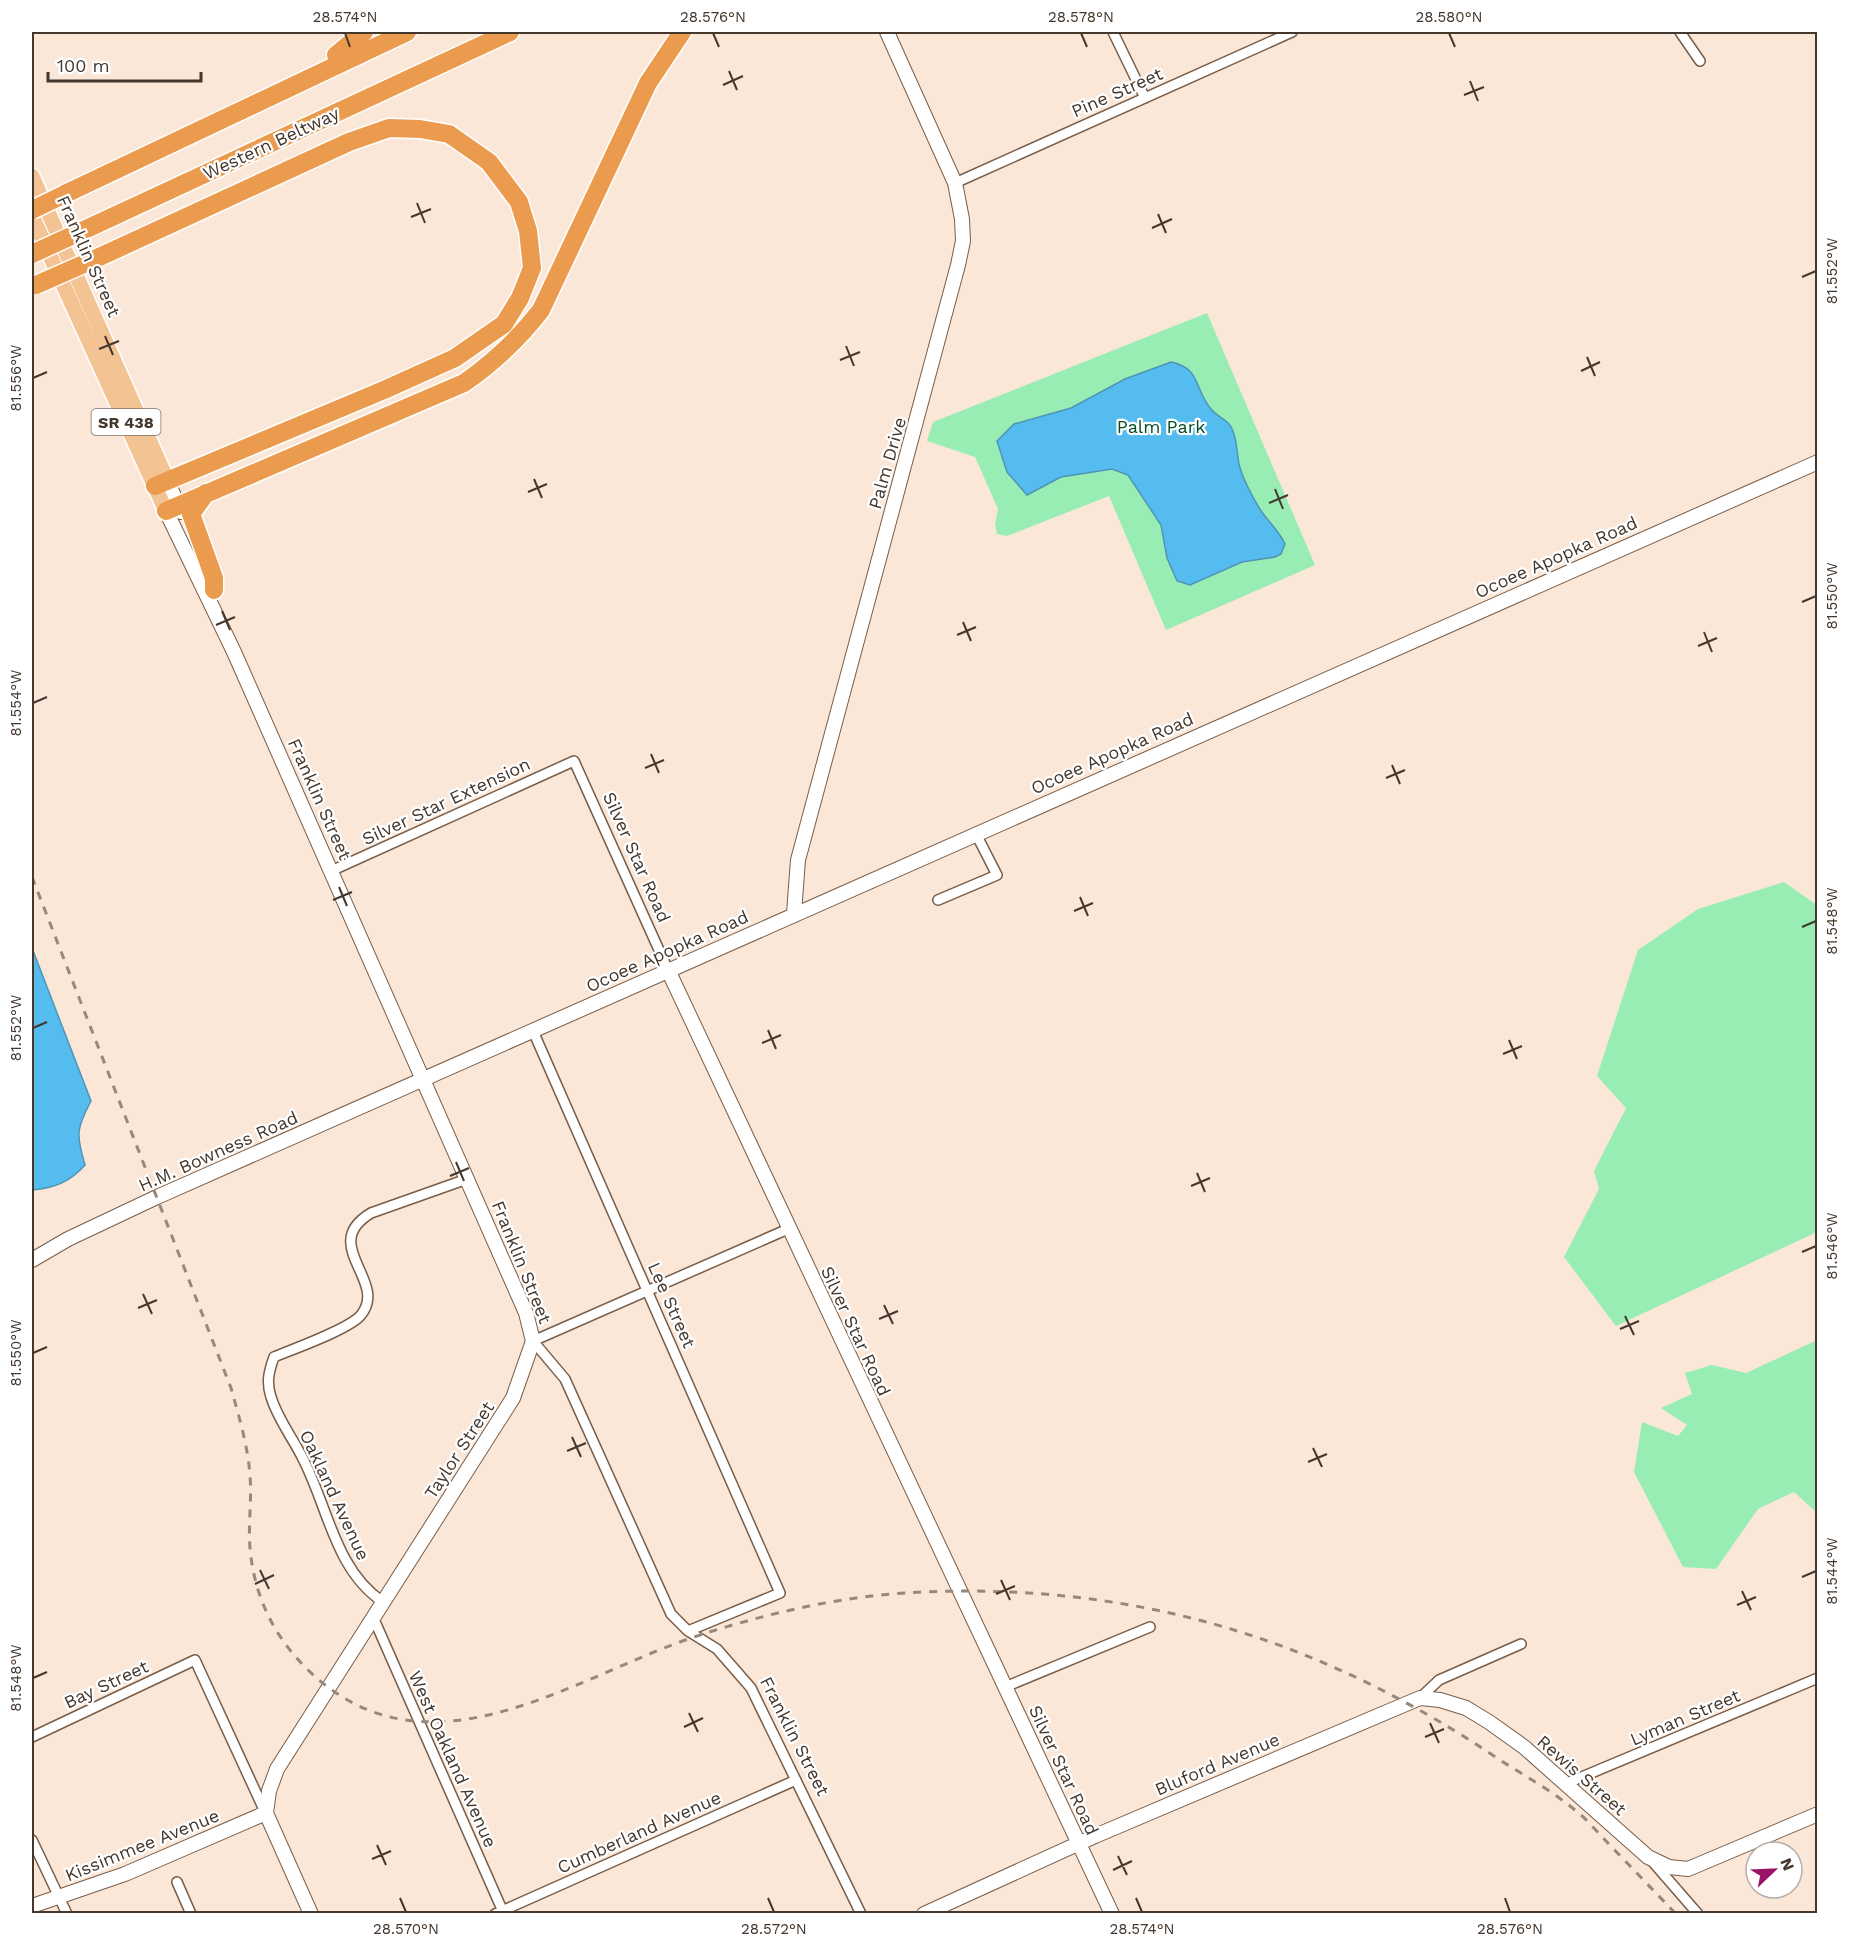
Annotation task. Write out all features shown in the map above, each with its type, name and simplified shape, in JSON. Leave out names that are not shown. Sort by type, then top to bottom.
[{"type":"highway","points":[[295,83],[351,45],[364,32]]},
{"type":"highway","points":[[37,206],[407,32]]},
{"type":"highway","name":"Western Beltway","points":[[32,254],[510,32]]},
{"type":"highway","points":[[172,508],[207,491],[464,383],[494,362],[519,339],[541,310],[648,82],[682,32]]},
{"type":"highway","points":[[34,286],[350,142],[389,128],[449,134],[489,162],[519,202],[528,231],[532,268],[520,298],[504,324],[481,343],[455,358],[384,390],[161,483]]},
{"type":"highway","points":[[207,491],[197,503],[192,514],[214,578],[214,590]]},
{"type":"main road","name":"Palm Drive","points":[[794,913],[798,860],[963,241],[962,219],[955,183],[887,32]]},
{"type":"main road","name":"Franklin Street","points":[[32,176],[37,206],[526,1313],[533,1341]]},
{"type":"main road","name":"Franklin Street","points":[[32,216],[161,483]]},
{"type":"main road","name":"Ocoee Apopka Road","points":[[422,1080],[794,913],[1818,462]]},
{"type":"main road","name":"Franklin Street","points":[[172,508],[214,590],[234,652]]},
{"type":"main road","name":"Silver Star Road","points":[[668,970],[1112,1914]]},
{"type":"main road","name":"H.M. Bowness Road","points":[[32,1260],[127,1211],[422,1080]]},
{"type":"main road","name":"Taylor Street","points":[[267,1816],[269,1791],[277,1769],[513,1398],[524,1374],[533,1341]]},
{"type":"main road","name":"Rewis Street","points":[[1420,1698],[1440,1700],[1466,1708],[1524,1747],[1648,1857]]},
{"type":"main road","name":"Bluford Avenue","points":[[924,1914],[951,1908],[1079,1843],[1406,1701],[1420,1698]]},
{"type":"main road","points":[[1648,1857],[1669,1867],[1688,1869],[1818,1814]]},
{"type":"main road","name":"Kissimmee Avenue","points":[[32,1906],[125,1874],[267,1816]]},
{"type":"main road","points":[[267,1816],[311,1914]]},
{"type":"street","points":[[1113,32],[1145,98]]},
{"type":"street","name":"Pine Street","points":[[955,183],[1292,32]]},
{"type":"street","points":[[1680,32],[1700,61]]},
{"type":"street","name":"Silver Star Extension","points":[[331,871],[574,760]]},
{"type":"street","name":"Silver Star Road","points":[[574,760],[668,970]]},
{"type":"street","points":[[938,900],[997,875],[976,834]]},
{"type":"street","name":"Lee Street","points":[[533,1031],[780,1593],[688,1631]]},
{"type":"street","name":"Oakland Avenue","points":[[383,1602],[357,1579],[344,1557],[318,1491],[270,1396],[267,1375],[274,1357],[352,1323],[366,1307],[367,1291],[349,1240],[351,1230],[358,1221],[370,1213],[467,1179]]},
{"type":"street","points":[[533,1341],[788,1228]]},
{"type":"street","name":"Franklin Street","points":[[533,1341],[565,1379],[671,1614],[688,1631],[717,1648],[751,1688],[861,1914]]},
{"type":"street","name":"West Oakland Avenue","points":[[373,1617],[500,1912]]},
{"type":"street","points":[[1005,1687],[1150,1627]]},
{"type":"street","name":"Bluford Avenue","points":[[1420,1698],[1439,1680],[1521,1644]]},
{"type":"street","name":"Bay Street","points":[[32,1737],[195,1660],[267,1816]]},
{"type":"street","name":"Lyman Street","points":[[1565,1784],[1818,1678]]},
{"type":"street","name":"Cumberland Avenue","points":[[500,1912],[796,1780]]},
{"type":"street","points":[[32,1840],[67,1914]]},
{"type":"street","name":"Rewis Street","points":[[1648,1857],[1698,1914]]},
{"type":"street","points":[[177,1882],[191,1914]]},
{"type":"green space","name":"Palm Park","points":[[1207,313],[1315,565],[1166,630],[1109,496],[1007,536],[997,534],[995,524],[998,509],[975,457],[927,441],[933,422]]},
{"type":"green space","points":[[1784,882],[1814,903],[1817,901],[1817,1232],[1616,1326],[1564,1257],[1599,1189],[1594,1171],[1626,1108],[1597,1076],[1638,950],[1698,909]]},
{"type":"green space","points":[[1817,1340],[1817,1513],[1794,1492],[1758,1509],[1716,1569],[1683,1567],[1634,1472],[1642,1422],[1678,1436],[1687,1425],[1661,1408],[1692,1394],[1685,1373],[1712,1365],[1746,1373]]},
{"type":"water","points":[[1171,362],[1188,369],[1211,409],[1231,427],[1239,464],[1247,485],[1261,511],[1285,544],[1281,554],[1275,557],[1242,562],[1190,585],[1177,581],[1167,558],[1161,525],[1128,475],[1112,469],[1061,477],[1027,495],[1007,472],[997,441],[1014,424],[1071,408],[1125,379]]},
{"type":"water","points":[[32,948],[91,1101],[82,1119],[79,1132],[85,1165],[74,1176],[61,1183],[48,1188],[32,1190]]},
{"type":"railway","points":[[32,877],[231,1388],[249,1465],[250,1548],[261,1598],[275,1628],[294,1655],[306,1668],[352,1703],[401,1719],[450,1721],[501,1712],[551,1695],[700,1635],[810,1606],[866,1597],[922,1592],[1002,1592],[1078,1597],[1153,1609],[1225,1627],[1295,1651],[1365,1681],[1433,1718],[1566,1803],[1588,1821],[1676,1914]]}]
